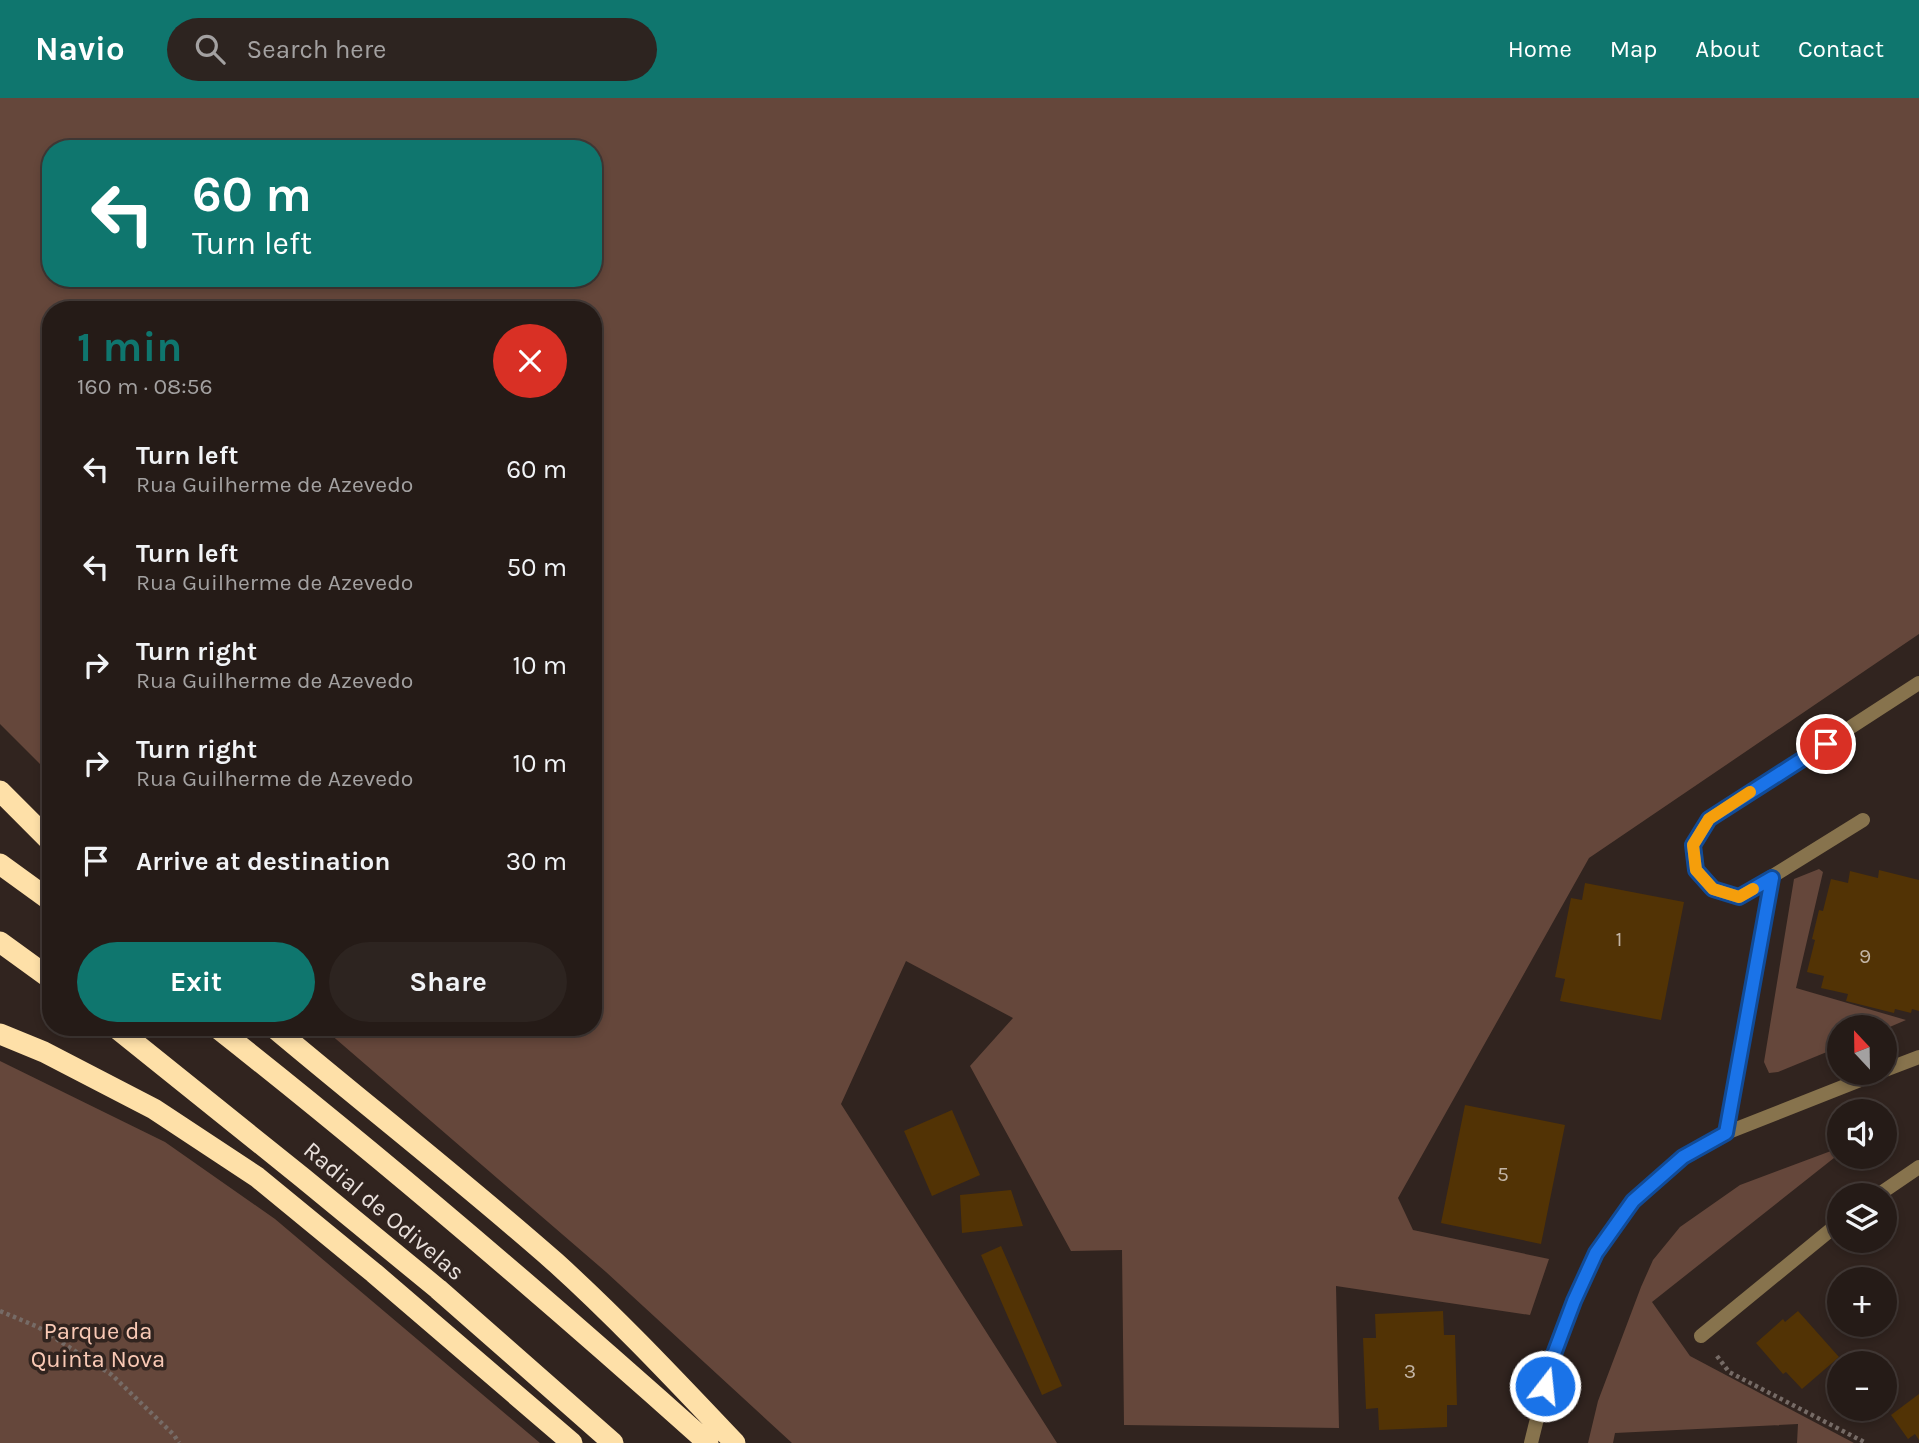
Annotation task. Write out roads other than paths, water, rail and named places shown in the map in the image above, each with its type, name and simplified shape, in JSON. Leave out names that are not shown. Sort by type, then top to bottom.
[{"type":"highway","points":[[0,790],[42,833]]},
{"type":"highway","points":[[0,864],[42,894]]},
{"type":"highway","points":[[0,942],[42,972]]},
{"type":"highway","points":[[0,1034],[44,1052],[154,1109],[257,1178],[374,1273],[572,1443]]},
{"type":"highway","name":"Radial de Odivelas","points":[[126,1036],[438,1289],[613,1443]]},
{"type":"highway","name":"Radial de Odivelas","points":[[227,1036],[387,1166],[600,1346],[708,1443]]},
{"type":"highway","points":[[284,1036],[555,1263],[612,1317],[735,1443]]},
{"type":"street","points":[[1863,820],[1739,897],[1713,889],[1696,870],[1693,845],[1709,819],[1919,683]]},
{"type":"street","points":[[1726,1133],[1772,878]]},
{"type":"street","points":[[1897,1065],[1919,1057]]},
{"type":"street","points":[[1531,1443],[1551,1362],[1574,1301],[1596,1253],[1633,1201],[1683,1157],[1726,1133],[1848,1085]]},
{"type":"street","points":[[1896,1183],[1919,1167]]},
{"type":"street","points":[[1701,1336],[1827,1233]]},
{"type":"park label","name":"Parque da Quinta Nova","points":[[98,1345]]}]
